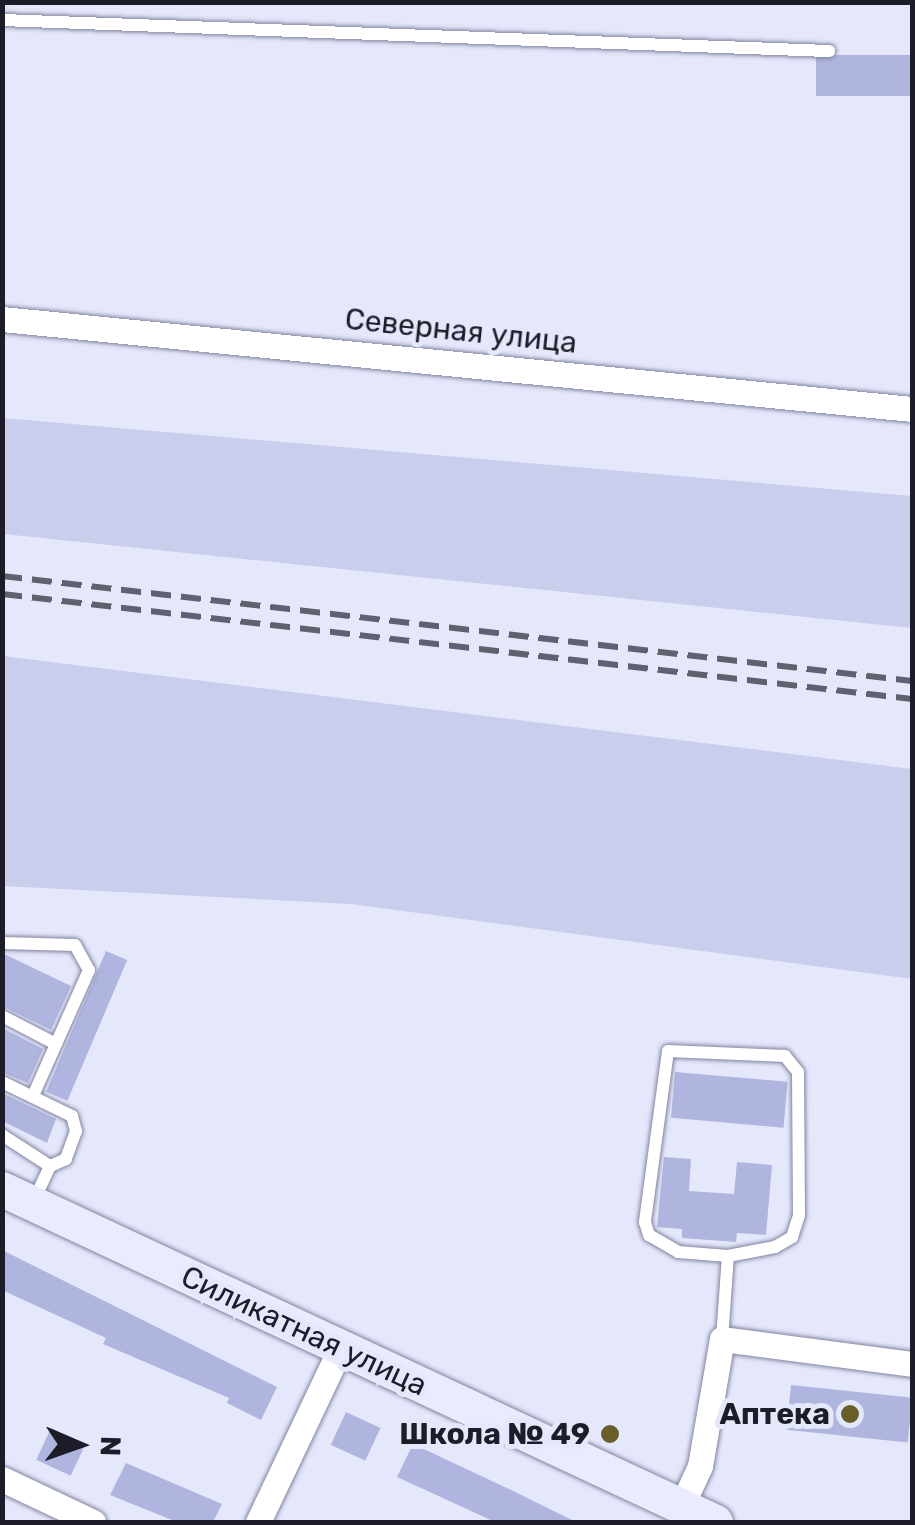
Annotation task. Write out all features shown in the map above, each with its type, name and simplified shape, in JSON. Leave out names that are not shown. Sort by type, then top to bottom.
[{"type":"street","name":"Северная улица","points":[[2,319],[912,410]]},
{"type":"street","name":"Силикатная улица","points":[[18,1196],[715,1522]]},
{"type":"street","points":[[681,1506],[700,1466],[722,1339],[912,1364]]},
{"type":"street","points":[[258,1522],[340,1349]]},
{"type":"street","points":[[2,1478],[93,1522]]},
{"type":"lane","points":[[2,20],[829,50]]},
{"type":"lane","points":[[2,943],[75,945],[89,970],[33,1096]]},
{"type":"lane","points":[[2,1016],[56,1044]]},
{"type":"lane","points":[[668,1050],[786,1056],[798,1072],[799,1215],[792,1237],[728,1256],[678,1252],[650,1235],[645,1222],[668,1050]]},
{"type":"lane","points":[[2,1082],[72,1116],[76,1131],[66,1159],[50,1166],[18,1196]]},
{"type":"lane","points":[[2,1135],[50,1166]]},
{"type":"lane","points":[[722,1339],[728,1256]]},
{"type":"shaded area","points":[[2,418],[912,496],[912,628],[3,534]]},
{"type":"shaded area","points":[[3,656],[912,769],[912,979],[351,904],[3,886]]},
{"type":"building","points":[[816,55],[912,55],[912,96],[816,96]]},
{"type":"building","points":[[106,951],[127,960],[67,1101],[46,1092]]},
{"type":"building","points":[[2,953],[71,986],[51,1030],[2,1006]]},
{"type":"building","points":[[2,1028],[43,1049],[28,1083],[2,1072]]},
{"type":"building","points":[[675,1072],[788,1082],[784,1128],[671,1118]]},
{"type":"building","points":[[2,1093],[56,1119],[47,1143],[2,1121]]},
{"type":"building","points":[[664,1157],[691,1159],[689,1191],[734,1194],[737,1162],[772,1165],[766,1235],[737,1233],[736,1242],[682,1238],[682,1229],[657,1227]]},
{"type":"building","points":[[2,1250],[277,1387],[261,1420],[227,1403],[229,1398],[103,1344],[106,1338],[2,1290]]},
{"type":"building","name":"Аптека","points":[[791,1385],[912,1398],[908,1443],[786,1430]]},
{"type":"building","points":[[346,1412],[380,1428],[365,1461],[331,1445]]},
{"type":"building","points":[[51,1428],[85,1444],[71,1476],[36,1460]]},
{"type":"building","points":[[413,1444],[576,1522],[495,1522],[397,1477]]},
{"type":"building","points":[[126,1463],[222,1504],[213,1522],[177,1522],[110,1495]]},
{"type":"railway","points":[[2,576],[912,681]]},
{"type":"railway","points":[[2,594],[912,699]]},
{"type":"place","name":"Аптека","points":[[850,1414]]},
{"type":"place","name":"Школа № 49","points":[[610,1434]]}]
